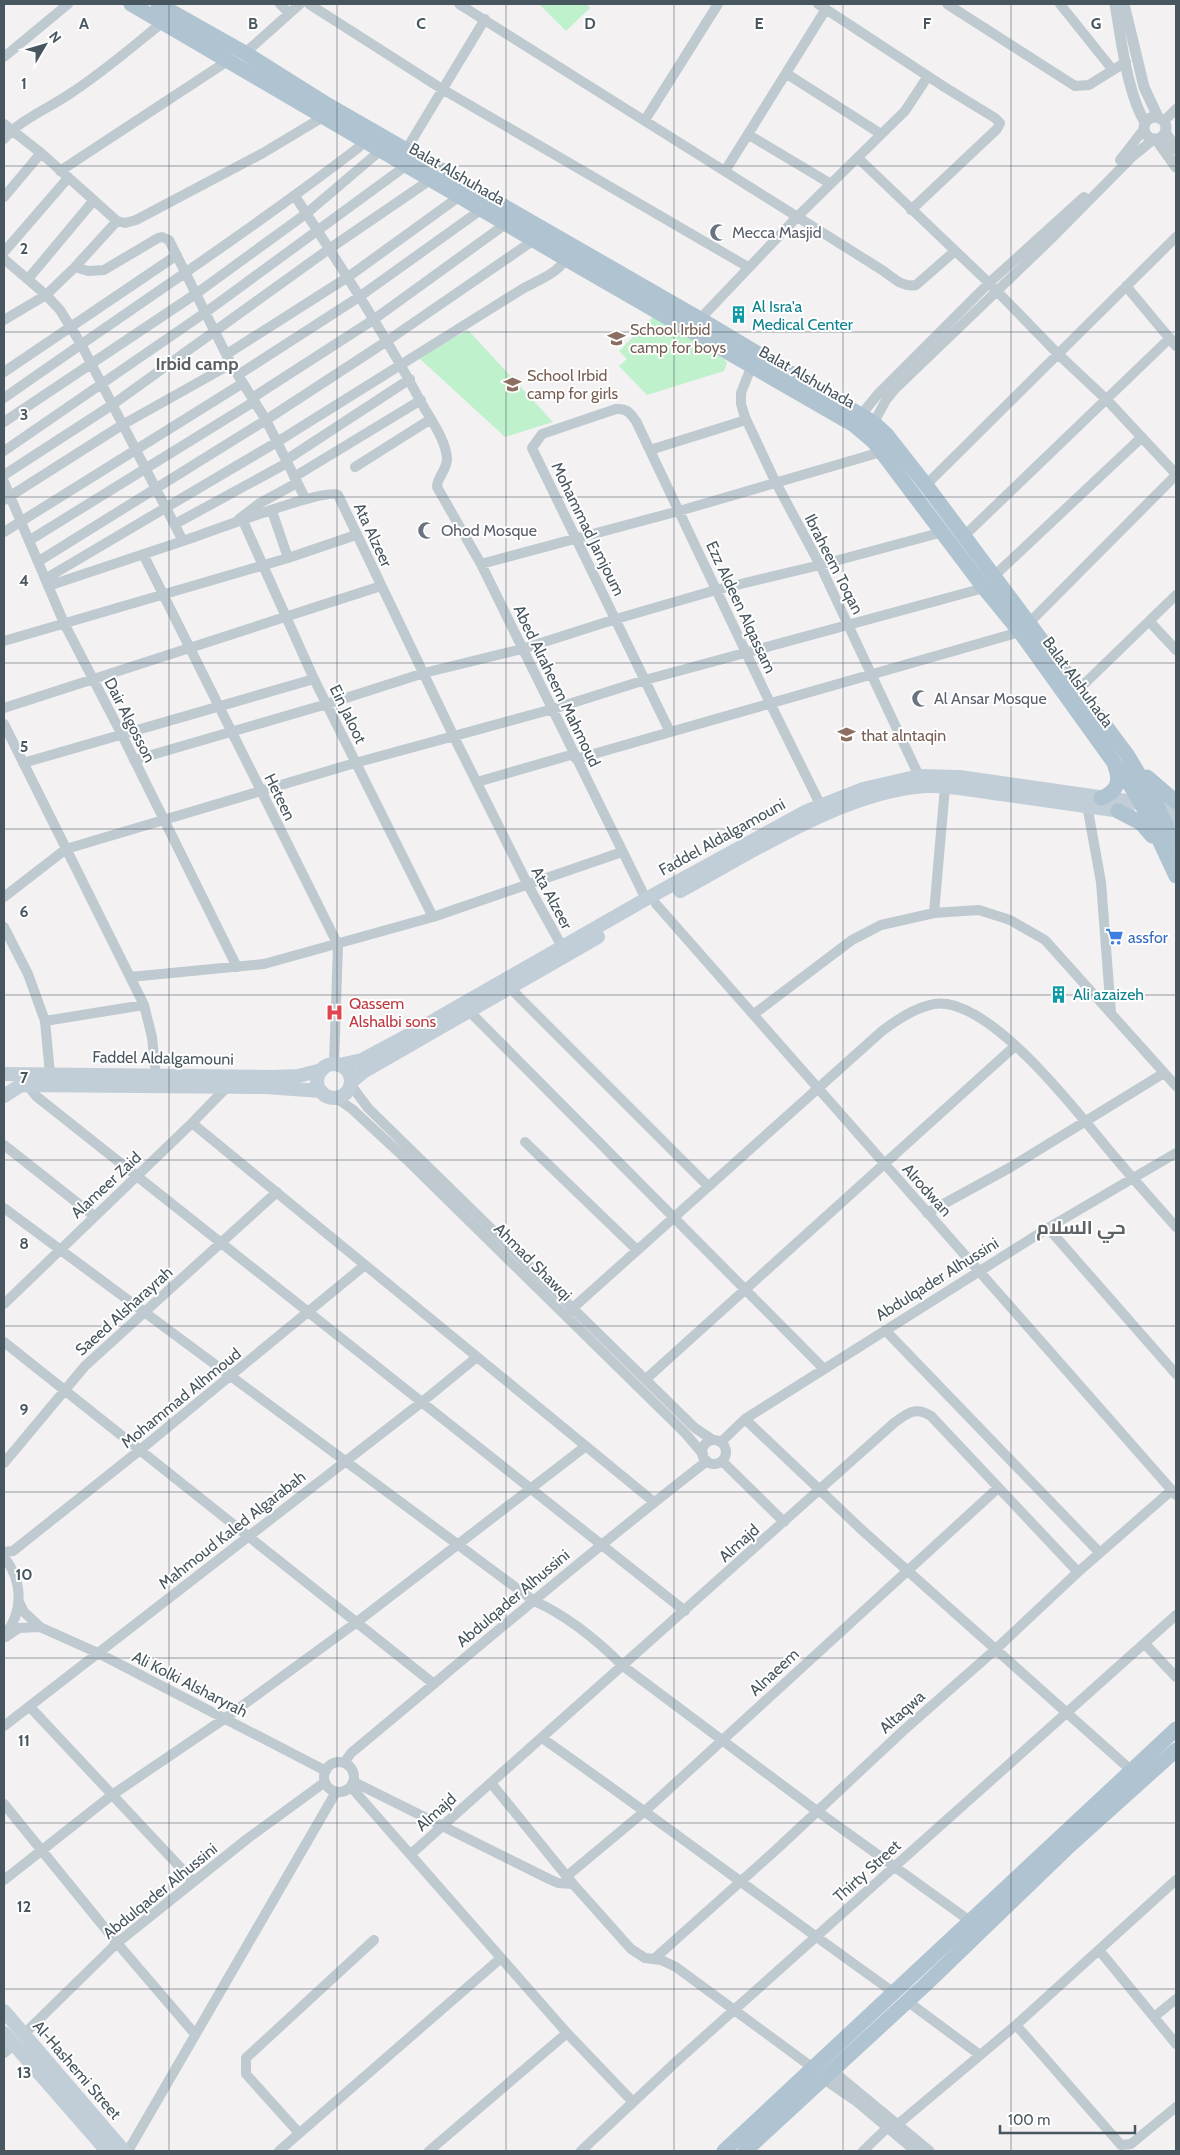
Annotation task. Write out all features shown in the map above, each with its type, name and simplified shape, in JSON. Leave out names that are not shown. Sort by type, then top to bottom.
[{"type":"main road","name":"Balat Alshuhada","points":[[131,4],[229,60],[326,111],[365,141],[381,150],[407,158],[430,180],[534,240],[570,252],[752,365],[864,424],[881,452],[943,532],[988,582],[1024,628],[1121,759],[1157,812],[1173,870]]},
{"type":"main road","points":[[158,4],[245,53],[326,111],[570,252],[700,319],[864,424],[886,434],[963,537],[988,582]]},
{"type":"main road","points":[[1024,628],[1079,689],[1121,759],[1176,802]]},
{"type":"main road","points":[[1101,798],[1110,795],[1118,784],[1121,759]]},
{"type":"main road","name":"Faddel Aldalgamouni","points":[[4,1075],[292,1076],[367,1058],[564,951],[820,804],[863,789],[919,776],[959,777],[1101,798],[1157,812]]},
{"type":"main road","name":"Faddel Aldalgamouni","points":[[651,902],[833,810],[894,791],[928,786],[945,787],[1087,805],[1118,811],[1157,812]]},
{"type":"main road","points":[[1176,808],[1157,812],[1176,848]]},
{"type":"main road","points":[[1118,811],[1141,823],[1173,870]]},
{"type":"main road","name":"Faddel Aldalgamouni","points":[[351,1083],[363,1072],[510,988],[564,951]]},
{"type":"main road","points":[[6,1094],[17,1086],[227,1087],[291,1088],[321,1091],[330,1098],[336,1098],[344,1095],[351,1083],[347,1070],[332,1066],[318,1081],[321,1091]]},
{"type":"main road","points":[[4,1075],[11,1084],[6,1094]]},
{"type":"main road","points":[[745,2151],[823,2072],[893,1992],[1176,1729]]},
{"type":"main road","points":[[724,2151],[823,2072],[924,1986],[1066,1850],[1176,1750]]},
{"type":"main road","points":[[913,1974],[924,1986]]},
{"type":"main road","name":"Al-Hashemi Street","points":[[4,2011],[14,2044],[124,2151]]},
{"type":"main road","name":"Al-Hashemi Street","points":[[4,2033],[100,2149]]},
{"type":"street","points":[[4,57],[68,4]]},
{"type":"street","points":[[280,4],[289,13]]},
{"type":"street","points":[[245,53],[300,4]]},
{"type":"street","points":[[309,4],[442,89],[748,267]]},
{"type":"street","points":[[459,4],[798,216],[901,283],[909,286],[924,280],[955,251]]},
{"type":"street","points":[[645,120],[718,4]]},
{"type":"street","points":[[947,4],[1075,86],[1089,85],[1126,62]]},
{"type":"street","points":[[1060,4],[1112,70]]},
{"type":"street","points":[[1115,4],[1126,62],[1138,108],[1148,136],[1159,129]]},
{"type":"street","points":[[1124,4],[1144,87],[1159,129],[1176,167]]},
{"type":"street","points":[[725,171],[787,74],[822,6],[1000,123],[997,129],[911,210]]},
{"type":"street","points":[[4,451],[206,312],[318,231],[407,158],[442,89],[484,19]]},
{"type":"street","points":[[4,139],[8,128],[68,95],[163,22]]},
{"type":"street","points":[[4,252],[64,174],[229,60]]},
{"type":"street","points":[[787,74],[881,134]]},
{"type":"street","points":[[700,319],[798,216],[905,112],[928,76]]},
{"type":"street","points":[[864,424],[992,287],[1051,239],[1159,129],[1176,109]]},
{"type":"street","points":[[8,128],[41,153],[117,221],[131,222],[263,153],[326,111]]},
{"type":"street","points":[[864,424],[878,394],[1098,184],[1123,157],[1150,118],[1176,148]]},
{"type":"street","points":[[748,135],[831,184]]},
{"type":"street","points":[[4,398],[187,273],[295,196],[365,141]]},
{"type":"street","points":[[4,422],[196,293],[307,213],[381,150]]},
{"type":"street","points":[[4,197],[41,153]]},
{"type":"street","points":[[477,782],[670,732],[1024,628],[1176,474],[1107,400],[858,158]]},
{"type":"street","points":[[4,475],[112,405],[329,249],[430,180]]},
{"type":"street","points":[[295,196],[348,277],[410,379],[431,419],[355,467]]},
{"type":"street","points":[[7,498],[229,359],[348,277],[460,196]]},
{"type":"street","points":[[28,279],[94,200]]},
{"type":"street","points":[[4,532],[240,379],[482,209]]},
{"type":"street","points":[[4,320],[46,295],[75,268],[117,221]]},
{"type":"street","points":[[30,540],[254,400],[373,320],[507,223]]},
{"type":"street","points":[[47,583],[183,541],[272,511],[304,498],[266,420],[229,359],[169,240],[162,237],[104,270],[88,271],[75,268]]},
{"type":"street","points":[[926,486],[1176,237]]},
{"type":"street","points":[[39,561],[266,420],[387,341],[534,240]]},
{"type":"street","points":[[47,583],[401,364],[555,272],[570,252]]},
{"type":"street","points":[[4,372],[177,255]]},
{"type":"street","points":[[4,259],[46,295],[60,310],[81,344],[183,541]]},
{"type":"street","points":[[963,537],[1107,400],[1173,342],[1126,286]]},
{"type":"street","name":"Ibraheem Toqan","points":[[752,365],[741,393],[741,404],[746,420],[775,482],[820,565],[919,776]]},
{"type":"street","points":[[175,524],[286,462],[410,379]]},
{"type":"street","points":[[238,522],[260,502],[421,400]]},
{"type":"street","name":"Mohammad Jamjoum","points":[[636,421],[630,412],[624,408],[616,409],[542,434],[532,448],[670,732]]},
{"type":"street","name":"Abed Alraheem Mahmoud","points":[[431,419],[447,459],[445,470],[437,482],[437,488],[481,564],[622,852],[651,902]]},
{"type":"street","points":[[650,450],[746,420]]},
{"type":"street","name":"Ezz Aldeen Alqassam","points":[[636,421],[820,804]]},
{"type":"street","points":[[4,897],[66,849],[355,763],[552,709],[645,680],[849,626],[988,582],[1142,437]]},
{"type":"street","points":[[481,564],[679,512],[881,452]]},
{"type":"street","name":"Dair Algosson","points":[[4,482],[7,498],[30,540],[64,623],[236,967]]},
{"type":"street","name":"Ata Alzeer","points":[[304,498],[336,493],[453,735],[528,885],[564,951]]},
{"type":"street","points":[[272,511],[288,558]]},
{"type":"street","name":"Ein Jaloot","points":[[238,522],[262,565],[314,679],[433,917]]},
{"type":"street","points":[[134,760],[327,704],[424,673],[522,649],[716,590],[820,565],[943,532]]},
{"type":"street","points":[[4,641],[288,558],[356,535]]},
{"type":"street","name":"Heteen","points":[[143,554],[338,945],[332,1066]]},
{"type":"street","points":[[4,708],[380,586]]},
{"type":"street","points":[[1079,689],[1176,595]]},
{"type":"street","points":[[1150,622],[1176,650]]},
{"type":"street","points":[[23,763],[314,679]]},
{"type":"street","points":[[4,724],[144,1006],[152,1038],[156,1076]]},
{"type":"street","points":[[934,913],[945,787]]},
{"type":"street","points":[[1087,805],[1101,882],[1112,1013]]},
{"type":"street","points":[[130,976],[264,964],[338,945],[433,917],[622,852]]},
{"type":"street","name":"Alrodwan","points":[[651,902],[754,1014],[817,1090],[928,1213],[1174,1493]]},
{"type":"street","points":[[754,1014],[852,940],[881,925],[934,913],[979,910],[1010,920],[1045,940],[1176,1086]]},
{"type":"street","points":[[4,927],[28,974],[45,1021],[50,1074]]},
{"type":"street","points":[[510,988],[708,1186]]},
{"type":"street","points":[[569,1312],[887,1027],[926,1006],[946,1003],[960,1008],[992,1025],[1039,1069],[1176,1227]]},
{"type":"street","points":[[45,1021],[144,1006]]},
{"type":"street","points":[[470,1012],[824,1369]]},
{"type":"street","points":[[646,1379],[1015,1046]]},
{"type":"street","points":[[928,1213],[1085,1122],[1164,1073]]},
{"type":"street","name":"Ahmad Shawqi","points":[[351,1083],[368,1108],[569,1312],[685,1434],[705,1458]]},
{"type":"street","points":[[28,1086],[41,1099],[308,1313],[685,1611]]},
{"type":"street","name":"Alameer Zaid","points":[[4,1304],[138,1176],[227,1087]]},
{"type":"street","name":"Ahmad Shawqi","points":[[336,1098],[352,1109],[569,1312],[646,1379],[695,1428],[717,1441]]},
{"type":"street","points":[[192,1123],[654,1502]]},
{"type":"street","points":[[525,1142],[637,1250]]},
{"type":"street","points":[[4,1145],[94,1216]]},
{"type":"street","name":"Abdulqader Alhussini","points":[[717,1441],[745,1419],[978,1270],[1132,1177],[1176,1153]]},
{"type":"street","name":"Saeed Alsharayrah","points":[[4,1463],[64,1389],[86,1366],[278,1192]]},
{"type":"street","points":[[4,1208],[534,1601],[555,1610],[602,1644],[624,1666],[724,1739],[817,1811],[970,1921]]},
{"type":"street","points":[[1048,1228],[1176,1374]]},
{"type":"street","name":"Mohammad Alhmoud","points":[[19,1602],[18,1584],[11,1558],[7,1553],[232,1376],[365,1265]]},
{"type":"street","points":[[885,1330],[1100,1553]]},
{"type":"street","points":[[4,1342],[434,1684]]},
{"type":"street","name":"Mahmoud Kaled Algarabah","points":[[4,1726],[249,1537],[477,1357]]},
{"type":"street","name":"Almajd","points":[[411,1854],[624,1666],[894,1423],[915,1410],[924,1411],[931,1416],[1078,1572]]},
{"type":"street","points":[[745,1419],[820,1490],[1132,1771]]},
{"type":"street","points":[[717,1441],[726,1451],[722,1461],[716,1464],[705,1458],[704,1447],[717,1441]]},
{"type":"street","points":[[4,1880],[112,1795],[224,1719],[357,1622],[586,1446]]},
{"type":"street","name":"Abdulqader Alhussini","points":[[344,1763],[351,1753],[705,1458]]},
{"type":"street","points":[[722,1461],[784,1522]]},
{"type":"street","name":"Alnaeem","points":[[570,1880],[998,1488]]},
{"type":"street","name":"Altaqwa","points":[[654,1959],[904,1730],[996,1649],[1078,1572],[1174,1493]]},
{"type":"street","points":[[4,1637],[16,1616],[19,1602]]},
{"type":"street","name":"Ali Kolki Alsharyrah","points":[[19,1602],[24,1612],[40,1627],[98,1653],[326,1771]]},
{"type":"street","name":"Thirty Street","points":[[581,2151],[733,2011],[1176,1615]]},
{"type":"street","points":[[4,1637],[19,1628],[40,1627]]},
{"type":"street","points":[[1145,1644],[1176,1677]]},
{"type":"street","points":[[30,1707],[193,1881]]},
{"type":"street","points":[[542,1738],[645,1810],[739,1882],[893,1992]]},
{"type":"street","points":[[336,1763],[344,1763],[352,1769],[354,1778],[352,1784],[344,1792],[336,1792],[328,1788],[325,1782],[326,1771],[336,1763]]},
{"type":"street","name":"Abdulqader Alhussini","points":[[14,2044],[117,1944],[193,1881],[325,1782]]},
{"type":"street","points":[[491,1783],[570,1880],[632,1949],[645,1958],[654,1959],[676,1967],[733,2011],[823,2072],[858,2102],[929,2151]]},
{"type":"street","points":[[352,1784],[548,1879],[558,1883],[570,1880]]},
{"type":"street","points":[[352,1784],[566,2033],[633,2102]]},
{"type":"street","points":[[128,2151],[336,1792]]},
{"type":"street","points":[[4,1804],[117,1944],[195,2034]]},
{"type":"street","points":[[863,2151],[1016,2025],[1176,1880]]},
{"type":"street","points":[[299,2133],[246,2074],[246,2058],[374,1940]]},
{"type":"street","points":[[1099,1950],[1176,2044]]},
{"type":"street","points":[[279,2151],[501,1958]]},
{"type":"street","points":[[1154,2017],[1176,1999]]},
{"type":"street","points":[[907,2001],[980,2055]]},
{"type":"street","points":[[1016,2025],[1121,2145],[1131,2144],[1176,2107]]},
{"type":"street","points":[[429,2151],[566,2033]]},
{"type":"street","points":[[892,2126],[916,2151]]},
{"type":"green space","points":[[539,4],[586,4],[590,8],[566,31]]},
{"type":"green space","points":[[653,317],[724,359],[727,363],[724,371],[647,395],[619,366],[627,359],[619,351]]},
{"type":"green space","points":[[468,330],[553,422],[505,437],[418,357]]},
{"type":"place","name":"Mecca Masjid","points":[[718,232]]},
{"type":"place","name":"Al Isra'a Medical Center","points":[[738,315]]},
{"type":"place","name":"School Irbid camp for boys","points":[[616,338]]},
{"type":"place","name":"School Irbid camp for girls","points":[[513,384]]},
{"type":"place","name":"Ohod Mosque","points":[[427,530]]},
{"type":"place","name":"Al Ansar Mosque","points":[[920,698]]},
{"type":"place","name":"that alntaqin","points":[[847,735]]},
{"type":"place","name":"assfor","points":[[1114,937]]},
{"type":"place","name":"Ali azaizeh","points":[[1059,994]]},
{"type":"place","name":"Qassem Alshalbi sons","points":[[335,1012]]},
{"type":"district","name":"Irbid camp","points":[[197,364]]},
{"type":"district","name":"حي السلام","points":[[1081,1227]]}]
